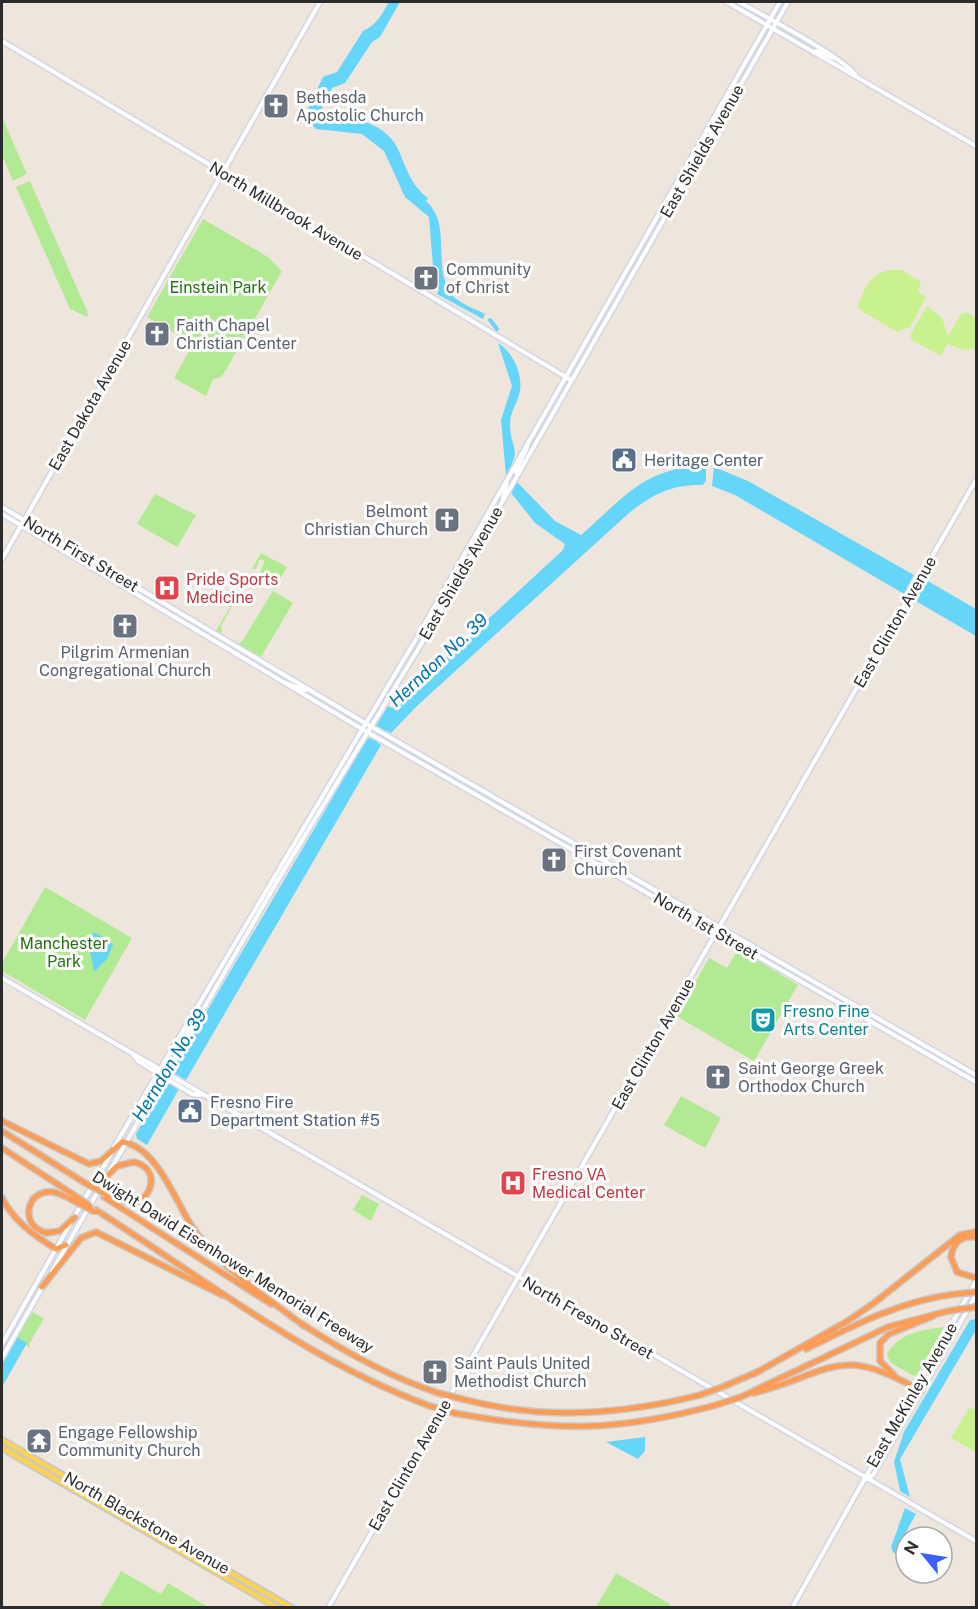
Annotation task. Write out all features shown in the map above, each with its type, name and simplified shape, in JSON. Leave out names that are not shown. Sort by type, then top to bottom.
[{"type":"highway","points":[[2,1121],[85,1164],[101,1161],[115,1146],[126,1142],[158,1167],[190,1224],[213,1253],[264,1298]]},
{"type":"highway","name":"Dwight David Eisenhower Memorial Freeway","points":[[2,1131],[105,1195],[360,1361],[408,1383],[438,1393],[522,1410],[572,1413],[629,1408],[700,1395],[754,1374],[867,1319],[905,1305],[956,1294],[976,1293]]},
{"type":"highway","name":"Dwight David Eisenhower Memorial Freeway","points":[[2,1148],[75,1199],[345,1368],[392,1392],[430,1406],[508,1423],[577,1428],[649,1421],[716,1405],[741,1396],[888,1327],[948,1311],[976,1307]]},
{"type":"highway","points":[[105,1178],[123,1163],[134,1162],[145,1167],[152,1179],[151,1190],[139,1202],[123,1201],[105,1195]]},
{"type":"highway","points":[[75,1199],[60,1193],[45,1192],[33,1199],[29,1213],[33,1225],[46,1233],[60,1231],[75,1217]]},
{"type":"highway","points":[[2,1198],[21,1224],[56,1249],[66,1245]]},
{"type":"highway","points":[[42,1287],[81,1238],[96,1232],[255,1313]]},
{"type":"highway","points":[[754,1374],[874,1304],[956,1237],[966,1232],[976,1232]]},
{"type":"highway","points":[[976,1237],[961,1239],[951,1253],[953,1266],[966,1277],[976,1280]]},
{"type":"highway","points":[[895,1376],[879,1357],[879,1347],[883,1339],[894,1332],[948,1311]]},
{"type":"highway","points":[[741,1396],[842,1364],[863,1365],[895,1376],[918,1389]]},
{"type":"main road","name":"East Dakota Avenue","points":[[2,559],[320,2]]},
{"type":"main road","points":[[727,2],[976,146]]},
{"type":"main road","points":[[733,2],[739,2],[834,58],[853,70],[856,76]]},
{"type":"main road","name":"East Shields Avenue","points":[[2,1344],[158,1070],[506,482],[780,2]]},
{"type":"main road","name":"East Shields Avenue","points":[[2,1358],[183,1043],[517,475],[788,2]]},
{"type":"main road","name":"North Millbrook Avenue","points":[[2,41],[571,380]]},
{"type":"main road","points":[[814,53],[817,51],[834,58]]},
{"type":"main road","points":[[742,69],[742,81]]},
{"type":"main road","points":[[711,135],[710,130],[728,93]]},
{"type":"main road","points":[[517,475],[516,471],[528,444]]},
{"type":"main road","name":"East Clinton Avenue","points":[[328,1608],[976,480]]},
{"type":"main road","points":[[503,499],[506,482]]},
{"type":"main road","name":"North First Street","points":[[2,507],[376,730]]},
{"type":"main road","name":"North First Street","points":[[2,514],[373,735]]},
{"type":"main road","points":[[285,683],[308,689]]},
{"type":"main road","name":"North 1st Street","points":[[376,730],[976,1076]]},
{"type":"main road","name":"North 1st Street","points":[[373,735],[976,1082]]},
{"type":"main road","points":[[415,759],[421,759],[447,771]]},
{"type":"main road","points":[[669,898],[673,907]]},
{"type":"main road","name":"North Fresno Street","points":[[2,978],[170,1078],[976,1541]]},
{"type":"main road","points":[[183,1043],[195,1016],[194,1010]]},
{"type":"main road","name":"East McKinley Avenue","points":[[918,1389],[976,1280]]},
{"type":"main road","name":"East McKinley Avenue","points":[[792,1608],[976,1293]]},
{"type":"main road","name":"North Blackstone Avenue","points":[[2,1440],[292,1608]]},
{"type":"main road","name":"North Blackstone Avenue","points":[[2,1448],[278,1608]]},
{"type":"green space","points":[[2,117],[27,174],[13,181],[2,155]]},
{"type":"green space","points":[[30,181],[88,313],[87,317],[70,309],[16,187]]},
{"type":"green space","name":"Einstein Park","points":[[203,219],[268,257],[282,271],[227,368],[221,377],[213,379],[206,396],[174,378],[193,344],[147,317]]},
{"type":"green space","points":[[889,270],[902,270],[921,282],[918,292],[926,297],[910,327],[897,332],[857,308],[871,279]]},
{"type":"green space","points":[[927,306],[942,318],[948,336],[961,314],[967,312],[976,318],[976,348],[965,350],[947,344],[941,356],[912,340],[910,335]]},
{"type":"green space","points":[[155,494],[196,515],[177,547],[137,524]]},
{"type":"green space","points":[[261,553],[287,567],[273,591],[293,603],[261,657],[238,644],[243,640],[277,584],[260,572],[265,561],[260,559],[256,569],[252,569],[221,626],[222,631],[220,634],[216,631]]},
{"type":"green space","name":"Manchester Park","points":[[45,887],[132,938],[85,1020],[2,971],[2,963]]},
{"type":"green space","points":[[738,949],[798,985],[754,1061],[676,1016],[709,958],[727,968]]},
{"type":"green space","points":[[681,1096],[721,1118],[705,1148],[664,1125]]},
{"type":"green space","points":[[362,1195],[379,1204],[371,1221],[353,1210]]},
{"type":"green space","points":[[32,1312],[44,1318],[29,1344],[30,1348],[17,1337]]},
{"type":"green space","points":[[944,1327],[917,1375],[914,1376],[891,1363],[887,1354],[898,1341],[919,1331]]},
{"type":"green space","points":[[970,1407],[976,1411],[976,1452],[951,1438]]},
{"type":"green space","points":[[121,1571],[161,1594],[168,1583],[208,1607],[100,1607]]},
{"type":"green space","points":[[616,1573],[670,1604],[669,1607],[596,1607]]},
{"type":"water","points":[[389,2],[400,2],[380,37],[372,42],[345,83],[332,88],[320,112],[323,115],[365,122],[391,138],[413,181],[428,198],[426,201],[434,211],[441,234],[446,284],[455,298],[485,314],[483,319],[437,294],[439,290],[433,266],[429,217],[405,197],[384,151],[362,134],[316,129],[304,117],[323,77],[337,72],[363,31],[375,23]]},
{"type":"water","points":[[498,343],[512,357],[520,377],[519,395],[510,423],[515,453],[506,476],[501,420],[512,386]]},
{"type":"water","points":[[706,466],[706,480],[703,485],[682,486],[663,491],[629,513],[418,705],[391,733],[376,726],[388,706],[392,708],[563,550],[565,544],[535,523],[511,493],[517,482],[555,521],[581,535],[624,497],[651,478],[666,472]]},
{"type":"water","points":[[714,467],[748,481],[914,575],[904,594],[735,495],[712,486]]},
{"type":"water","points":[[926,580],[976,609],[976,636],[914,600]]},
{"type":"water","points":[[370,738],[381,745],[186,1080],[173,1073],[173,1069],[367,739]]},
{"type":"water","points":[[93,932],[109,940],[113,945],[107,959],[94,972],[90,951]]},
{"type":"water","points":[[167,1082],[179,1089],[147,1145],[137,1139],[136,1134]]},
{"type":"water","points":[[976,1319],[976,1330],[900,1459],[910,1497],[900,1491],[894,1462],[904,1432],[970,1320]]},
{"type":"water","points":[[17,1337],[27,1343],[2,1387],[2,1365]]},
{"type":"water","points":[[645,1437],[645,1451],[638,1459],[606,1442]]},
{"type":"water","points":[[905,1508],[916,1514],[910,1525],[899,1525]]},
{"type":"water","points":[[894,1539],[894,1553],[891,1547]]},
{"type":"waterway","points":[[490,320],[497,329]]},
{"type":"waterway","name":"Herndon No. 39","points":[[373,745],[386,726]]},
{"type":"place","name":"Bethesda Apostolic Church","points":[[276,106]]},
{"type":"place","name":"Community of Christ","points":[[426,278]]},
{"type":"place","name":"Faith Chapel Christian Center","points":[[157,334]]},
{"type":"place","name":"Heritage Center","points":[[624,460]]},
{"type":"place","name":"Belmont Christian Church","points":[[447,520]]},
{"type":"place","name":"Pride Sports Medicine","points":[[167,588]]},
{"type":"place","name":"Pilgrim Armenian Congregational Church","points":[[125,626]]},
{"type":"place","name":"First Covenant Church","points":[[554,860]]},
{"type":"place","name":"Fresno Fine Arts Center","points":[[763,1020]]},
{"type":"place","name":"Saint George Greek Orthodox Church","points":[[718,1077]]},
{"type":"place","name":"Fresno Fire Department Station #5","points":[[190,1111]]},
{"type":"place","name":"Fresno VA Medical Center","points":[[513,1183]]},
{"type":"place","name":"Saint Pauls United Methodist Church","points":[[435,1372]]},
{"type":"place","name":"Engage Fellowship Community Church","points":[[39,1441]]}]
